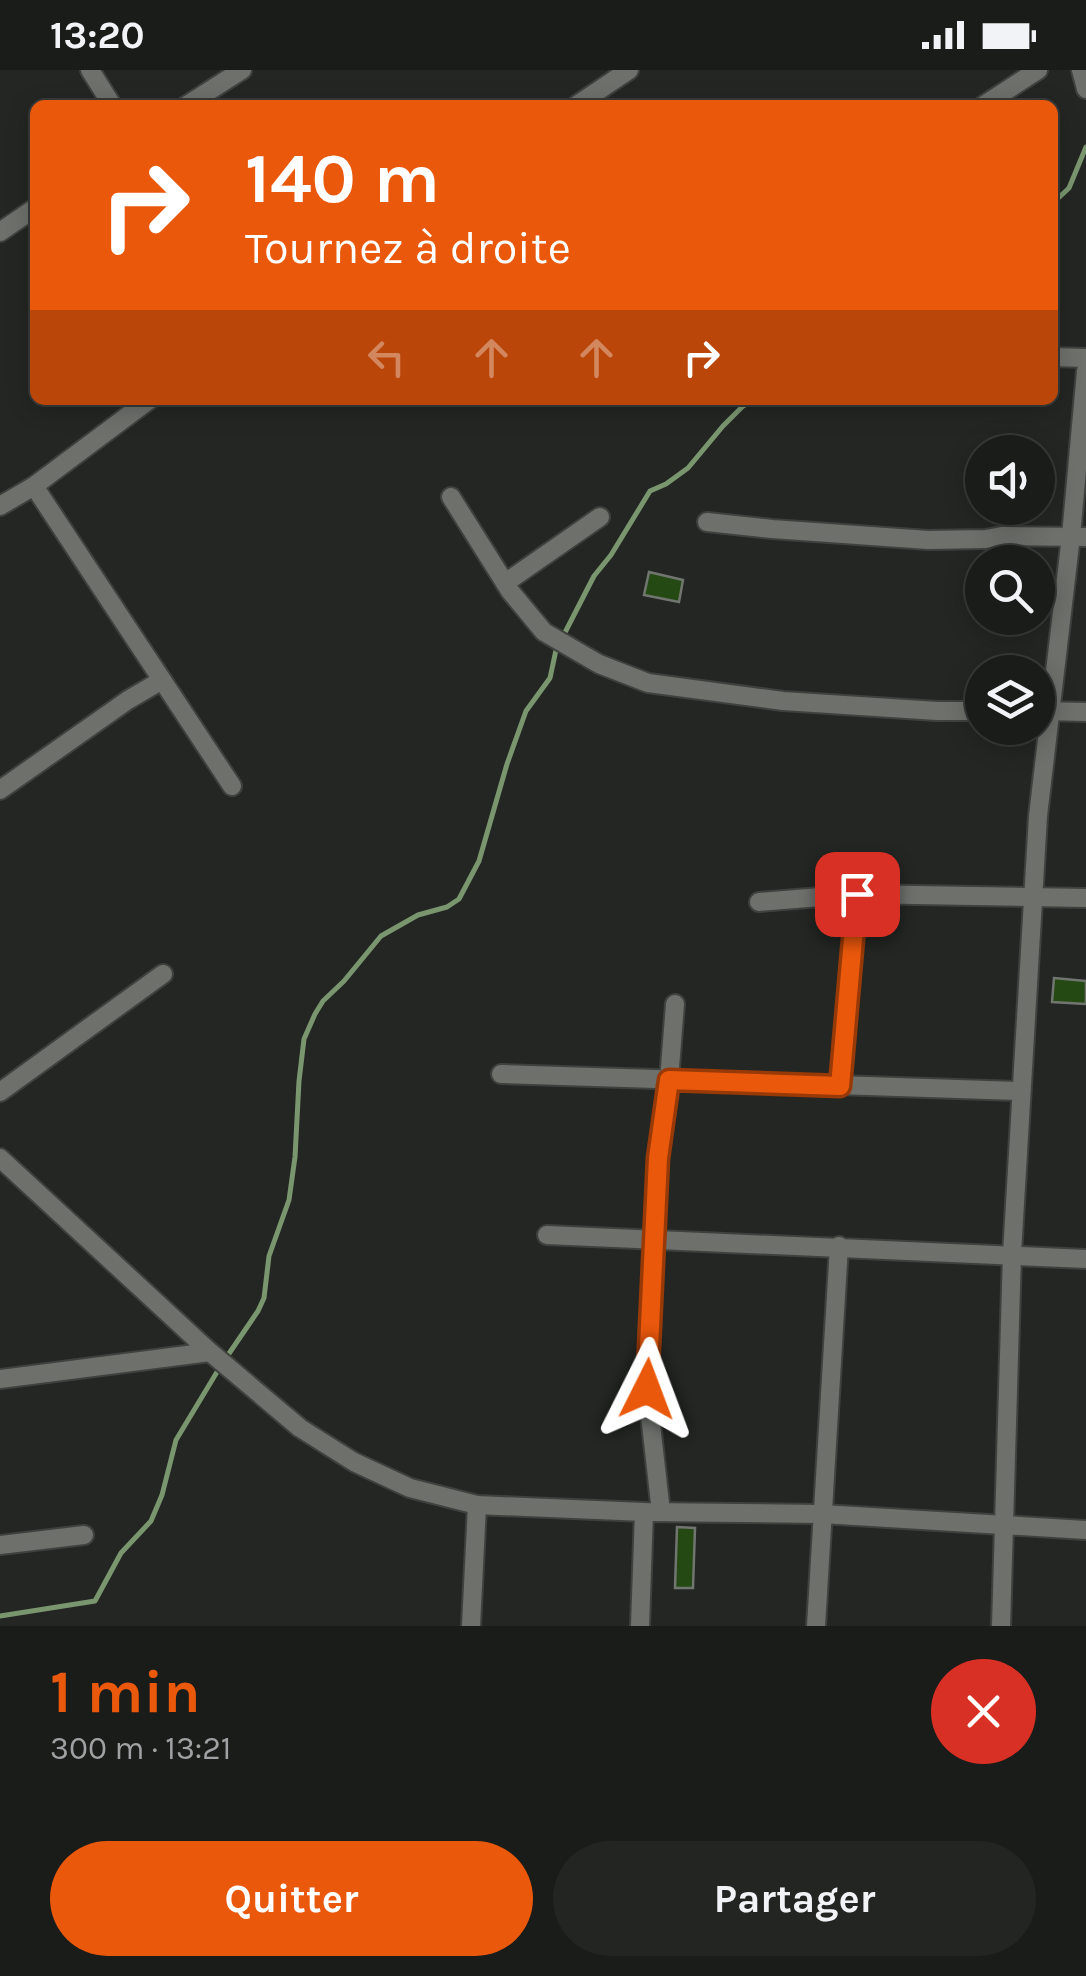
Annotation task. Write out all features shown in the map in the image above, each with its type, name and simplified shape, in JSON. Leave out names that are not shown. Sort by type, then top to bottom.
[{"type":"street","points":[[90,70],[109,100]]},
{"type":"street","points":[[195,100],[242,70]]},
{"type":"street","points":[[584,100],[628,70]]},
{"type":"street","points":[[992,100],[1038,70]]},
{"type":"street","points":[[1081,70],[1086,89]]},
{"type":"street","points":[[0,232],[30,211]]},
{"type":"street","points":[[1058,356],[1086,358]]},
{"type":"street","points":[[1054,655],[1078,536],[1086,371]]},
{"type":"street","points":[[0,506],[34,486],[142,405]]},
{"type":"street","points":[[34,486],[232,786]]},
{"type":"street","points":[[451,497],[505,584],[544,632],[598,664],[648,682],[678,687],[852,707],[965,710]]},
{"type":"street","points":[[505,584],[600,517]]},
{"type":"street","points":[[707,522],[928,540],[1078,536]]},
{"type":"street","points":[[0,790],[162,680]]},
{"type":"street","points":[[1055,711],[1086,712]]},
{"type":"street","points":[[1001,1626],[1012,1254],[1041,745]]},
{"type":"street","points":[[840,1086],[857,894]]},
{"type":"street","points":[[759,902],[857,894],[1086,898]]},
{"type":"street","points":[[0,1092],[163,974]]},
{"type":"street","points":[[640,1626],[652,1512],[647,1389],[658,1158],[675,1004]]},
{"type":"street","points":[[501,1074],[1022,1092]]},
{"type":"street","points":[[0,1158],[212,1353],[300,1428],[354,1462],[410,1488],[477,1506],[822,1514],[1086,1530]]},
{"type":"street","points":[[547,1235],[1086,1259]]},
{"type":"street","points":[[816,1626],[839,1246]]},
{"type":"street","points":[[0,1379],[212,1353]]},
{"type":"street","points":[[471,1626],[477,1506]]},
{"type":"street","points":[[0,1545],[84,1535]]},
{"type":"building","points":[[649,572],[683,580],[679,602],[644,595]]},
{"type":"building","points":[[1054,978],[1086,981],[1086,1004],[1052,1002]]},
{"type":"building","points":[[677,1527],[695,1528],[693,1588],[675,1588]]},
{"type":"waterway","points":[[1058,198],[1069,188],[1086,147]]},
{"type":"waterway","points":[[226,1358],[264,1298],[269,1256],[289,1200],[304,1039],[315,1014],[381,936],[418,915],[447,907],[459,899],[479,861],[526,711],[550,678],[556,650],[594,576],[650,491],[688,468],[745,405]]},
{"type":"waterway","points":[[0,1616],[95,1601],[121,1553],[151,1521],[176,1440],[220,1367]]},
{"type":"route","points":[[647,1389],[658,1158],[669,1080],[840,1086],[857,894]]}]
